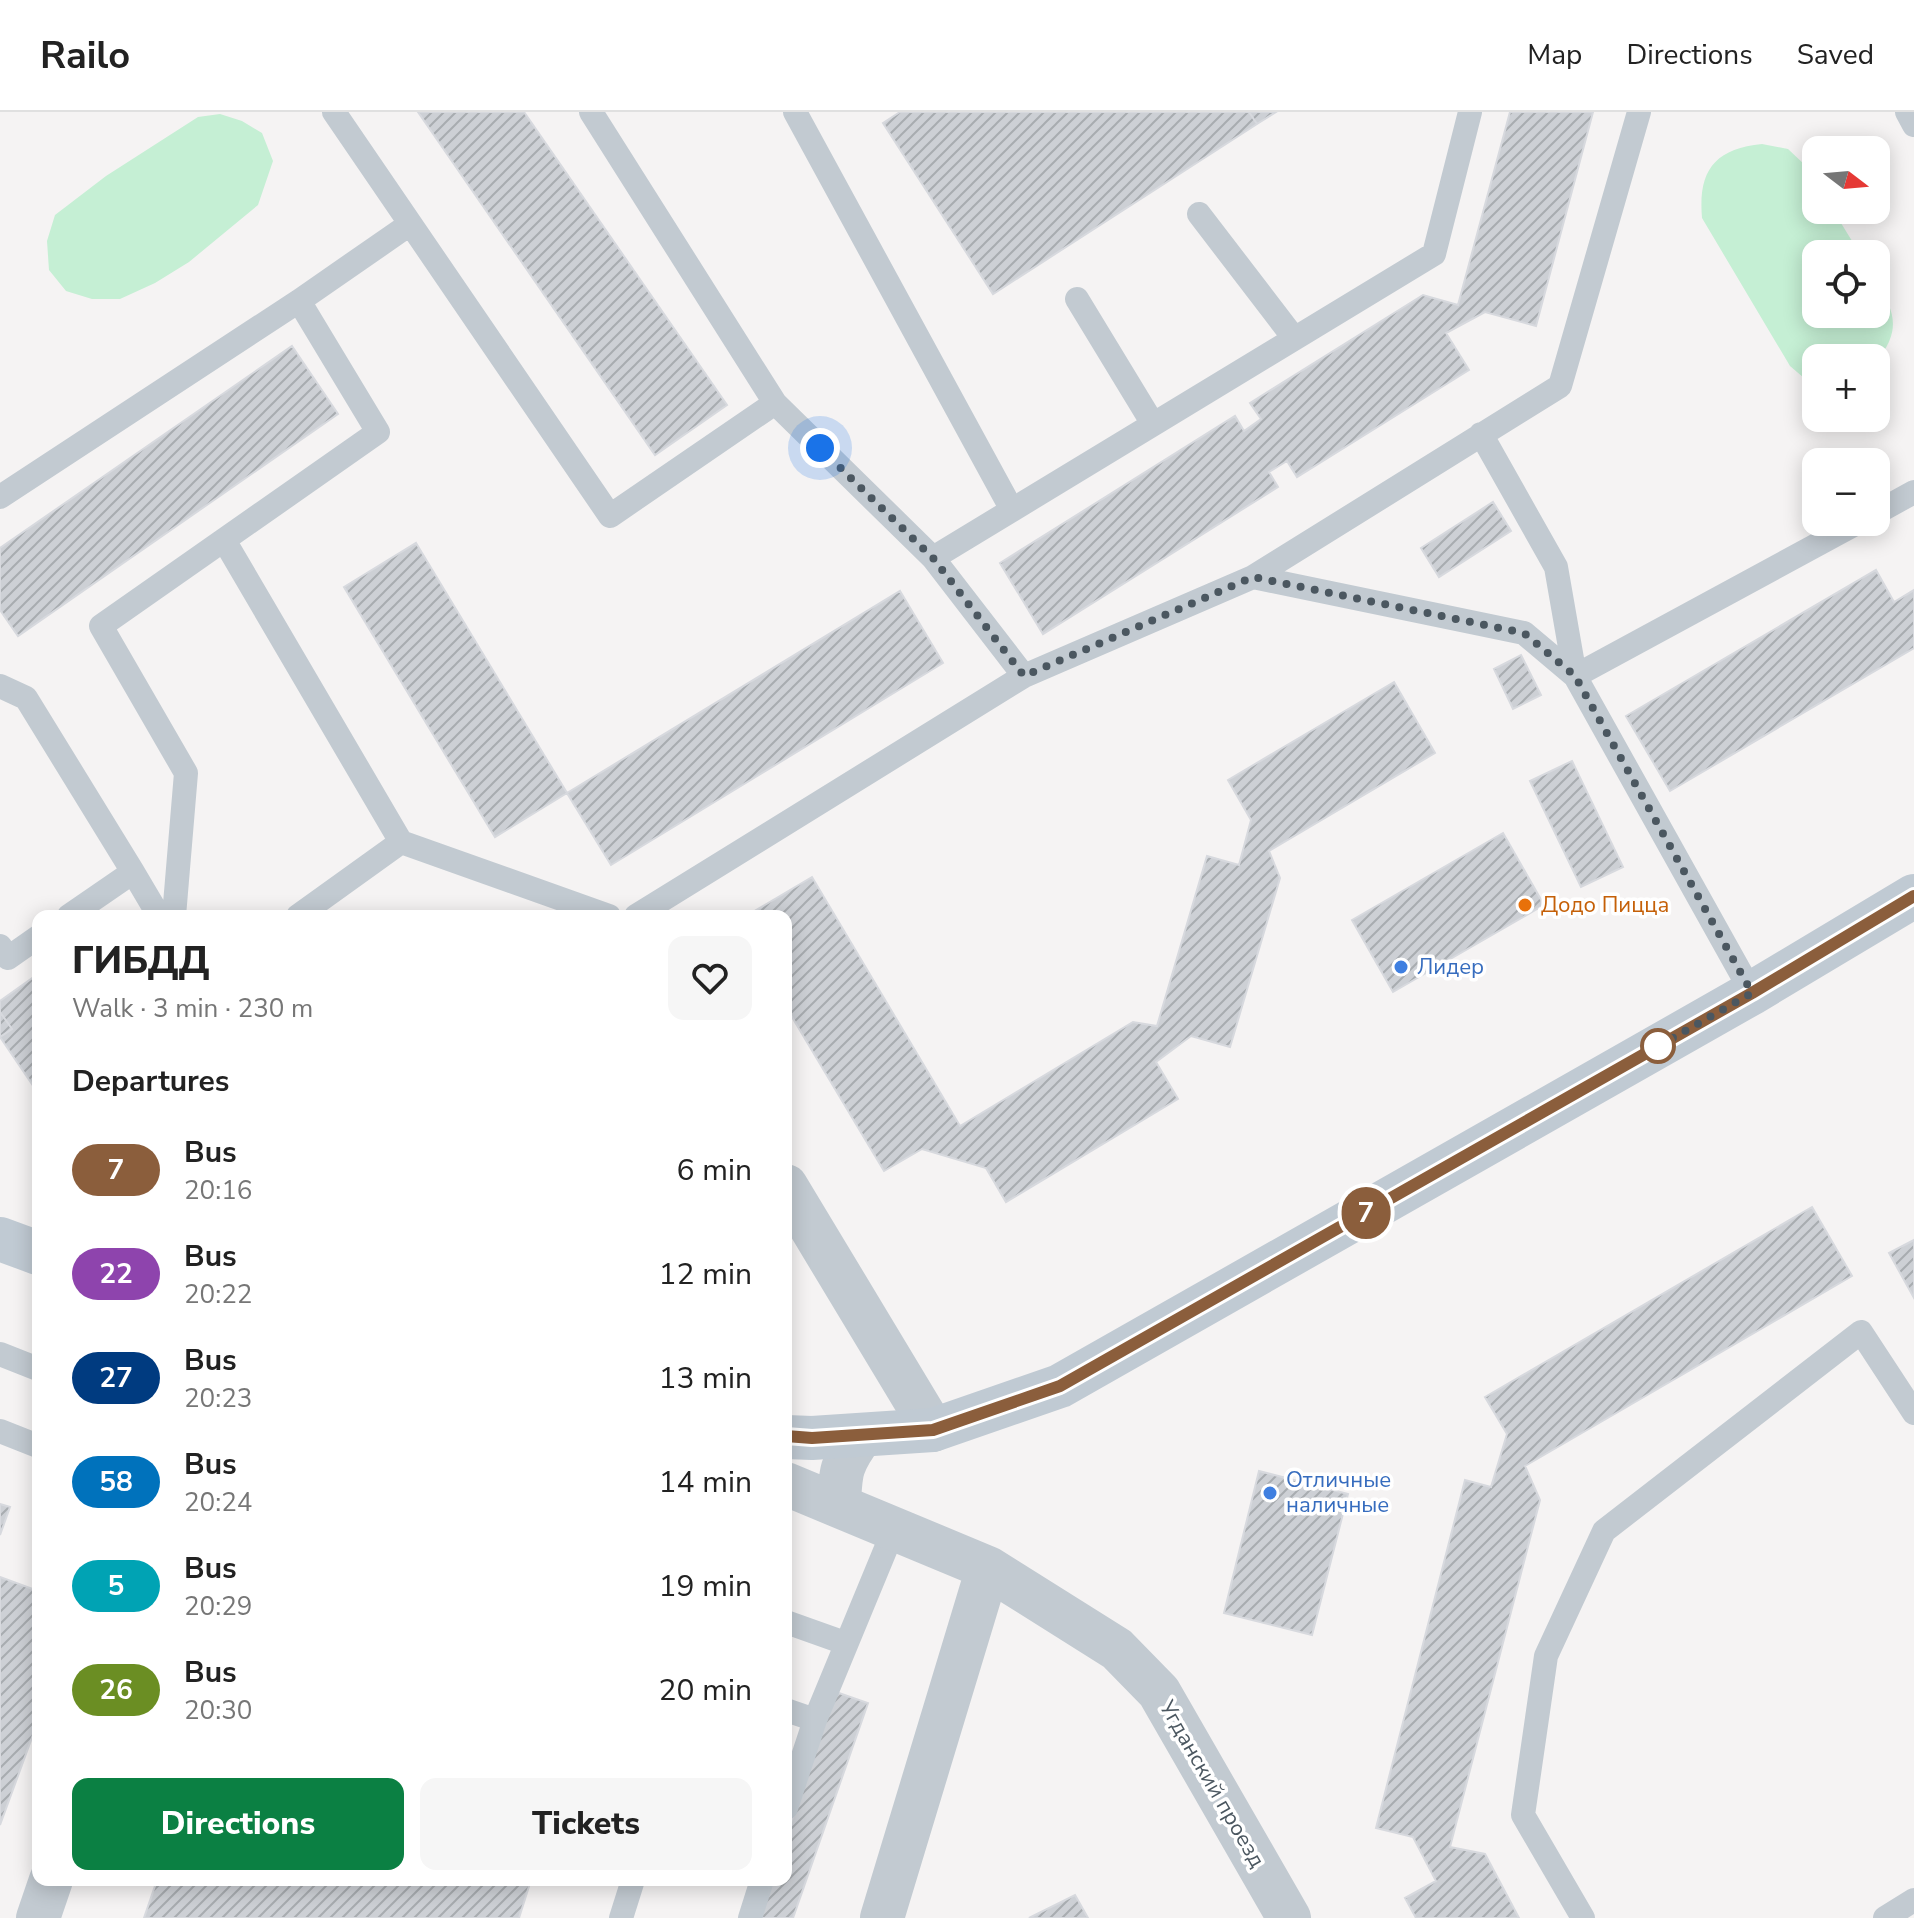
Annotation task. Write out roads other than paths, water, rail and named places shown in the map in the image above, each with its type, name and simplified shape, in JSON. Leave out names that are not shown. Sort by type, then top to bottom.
[{"type":"street","points":[[792,1437],[933,1430],[1060,1386],[1752,993],[1914,896]]},
{"type":"street","points":[[792,1196],[933,1430]]},
{"type":"street","points":[[0,1239],[32,1251]]},
{"type":"street","points":[[839,1506],[840,1477],[845,1458],[862,1435]]},
{"type":"street","name":"Угданский проезд","points":[[792,1486],[988,1568],[1117,1649],[1159,1692],[1289,1918]]},
{"type":"street","points":[[882,1918],[988,1568]]},
{"type":"street","points":[[38,1918],[49,1886]]},
{"type":"lane","points":[[334,112],[610,516],[775,403]]},
{"type":"lane","points":[[591,112],[775,403],[933,558],[1024,676]]},
{"type":"lane","points":[[795,112],[1012,510]]},
{"type":"lane","points":[[933,558],[1434,254],[1470,112]]},
{"type":"lane","points":[[646,910],[1024,676],[1253,577],[1560,386],[1639,112]]},
{"type":"lane","points":[[1907,112],[1914,125]]},
{"type":"lane","points":[[1199,214],[1294,338]]},
{"type":"lane","points":[[0,497],[299,301],[410,224]]},
{"type":"lane","points":[[1077,299],[1153,424]]},
{"type":"lane","points":[[175,910],[186,773],[101,626],[378,432],[299,301]]},
{"type":"lane","points":[[1481,434],[1556,567],[1575,676],[1752,993]]},
{"type":"lane","points":[[1890,505],[1914,492]]},
{"type":"lane","points":[[1575,676],[1833,536]]},
{"type":"lane","points":[[224,540],[401,842],[592,910]]},
{"type":"lane","points":[[1253,577],[1524,633],[1575,676]]},
{"type":"lane","points":[[0,686],[26,698],[155,910]]},
{"type":"lane","points":[[306,910],[401,842]]},
{"type":"lane","points":[[78,910],[133,872]]},
{"type":"lane","points":[[0,946],[8,958],[32,941]]},
{"type":"lane","points":[[1583,1918],[1523,1815],[1546,1656],[1604,1531],[1861,1332],[1914,1413]]},
{"type":"lane","points":[[0,1354],[32,1367]]},
{"type":"lane","points":[[0,1431],[32,1444]]},
{"type":"lane","points":[[792,1790],[845,1643],[894,1529]]},
{"type":"lane","points":[[792,1624],[845,1643]]},
{"type":"lane","points":[[792,1712],[815,1720]]},
{"type":"lane","points":[[621,1918],[631,1886]]},
{"type":"lane","points":[[750,1918],[760,1886]]},
{"type":"lane","points":[[1885,1918],[1914,1900]]},
{"type":"place","name":"Додо Пицца","points":[[1525,905]]},
{"type":"place","name":"Лидер","points":[[1401,967]]},
{"type":"place","name":"Отличные наличные","points":[[1270,1493]]}]
